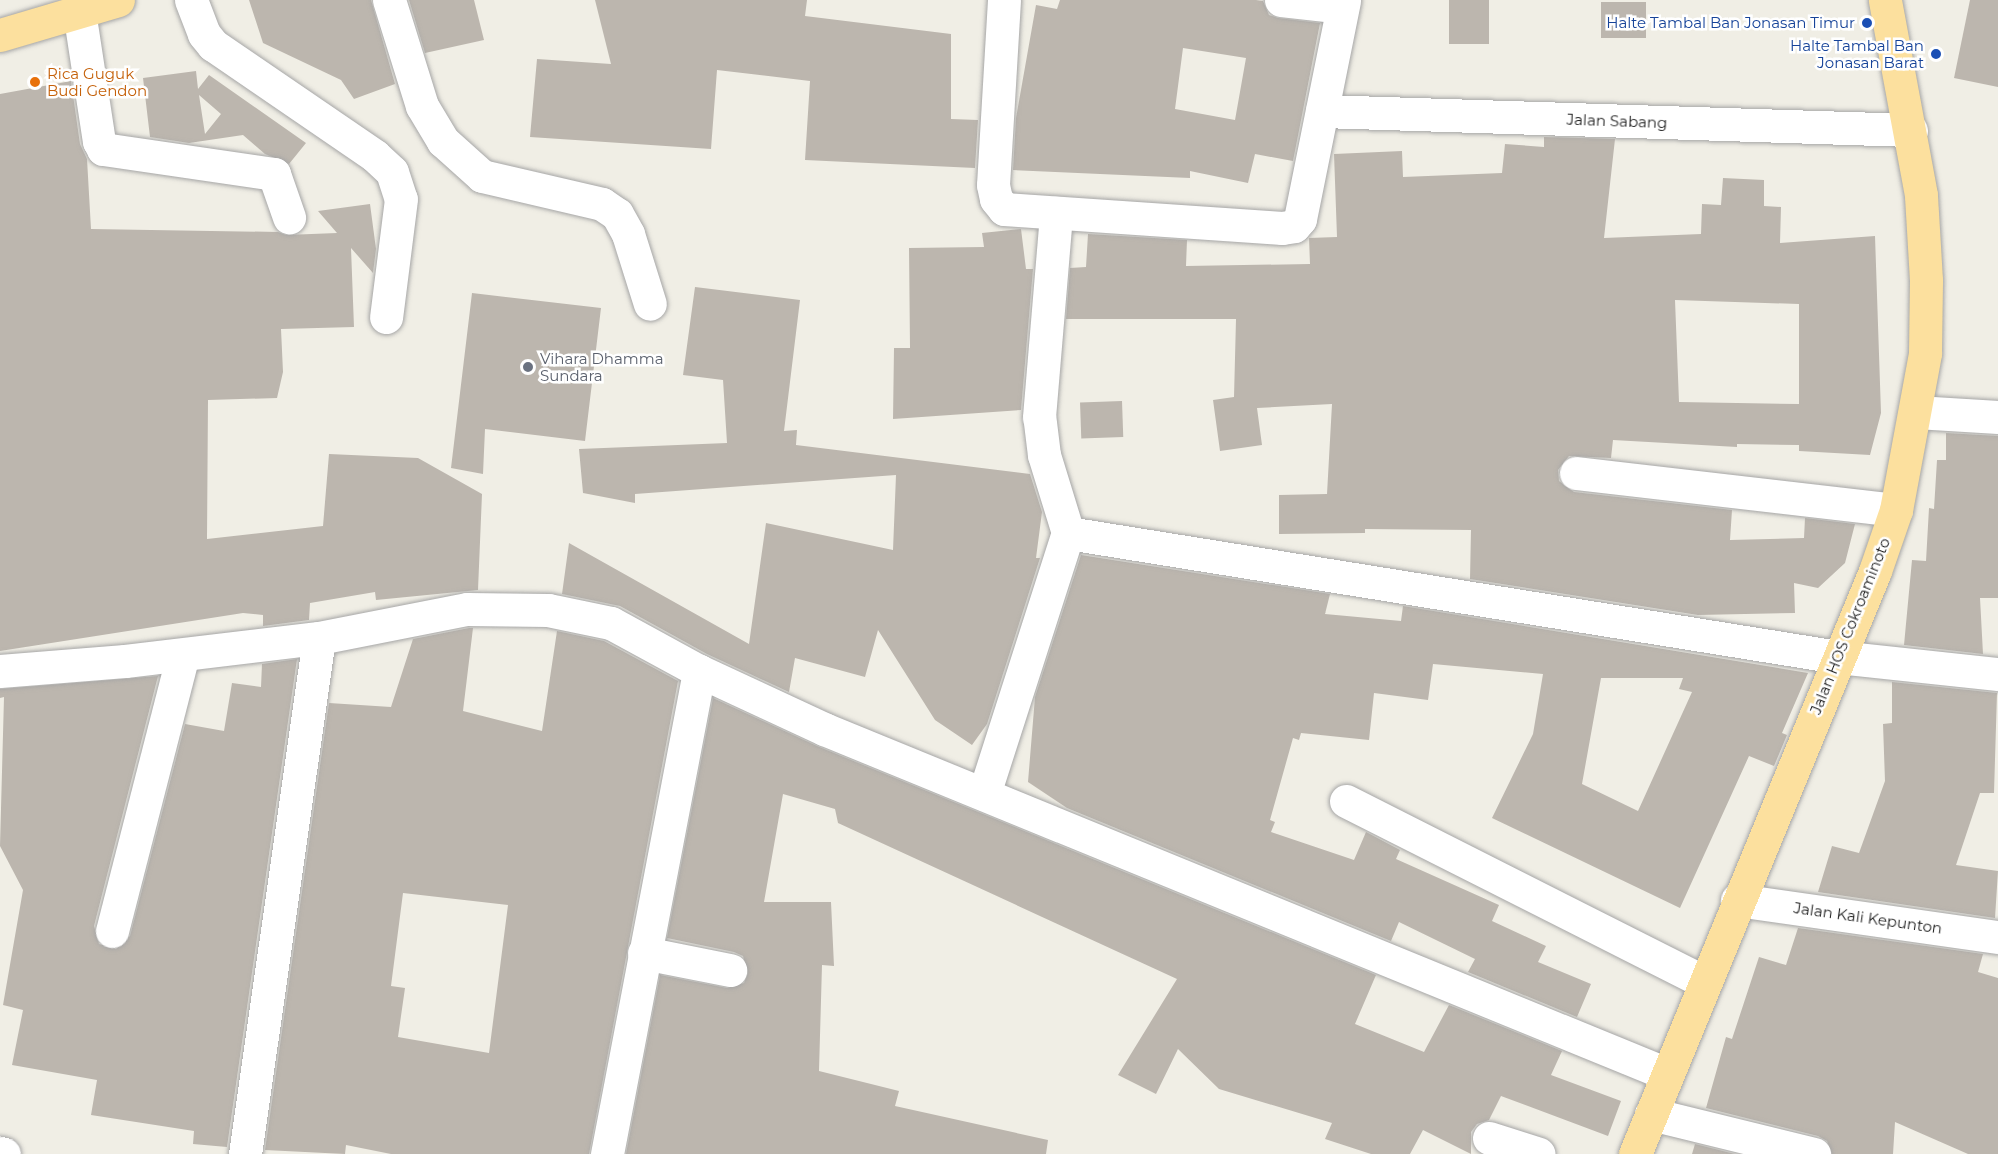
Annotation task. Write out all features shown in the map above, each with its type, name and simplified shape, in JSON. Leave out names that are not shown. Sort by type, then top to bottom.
[{"type":"main road","points":[[2,34],[118,0]]},
{"type":"main road","name":"Jalan HOS Cokroaminoto","points":[[1635,1154],[1737,900],[1875,571],[1896,510],[1917,412],[1925,352],[1926,280],[1921,195],[1911,130],[1885,0]]},
{"type":"street","points":[[191,0],[204,34],[213,45],[375,156],[392,172],[401,199],[386,316]]},
{"type":"street","points":[[388,0],[422,106],[443,141],[482,176],[602,204],[617,214],[628,234],[650,304]]},
{"type":"street","points":[[1004,0],[993,185],[996,199],[1005,209],[1294,226],[1300,219],[1343,4],[1281,0]]},
{"type":"street","points":[[79,12],[99,141],[103,149],[274,174],[289,217]]},
{"type":"street","name":"Jalan Sabang","points":[[1322,111],[1911,130]]},
{"type":"street","points":[[984,794],[1068,533],[1044,455],[1039,417],[1056,213]]},
{"type":"street","points":[[1917,412],[1998,417]]},
{"type":"street","points":[[1576,473],[1896,510]]},
{"type":"street","points":[[1068,533],[1838,657],[1998,674]]},
{"type":"street","points":[[0,671],[183,655],[319,638],[467,609],[548,610],[611,623],[699,671],[824,729],[1666,1074]]},
{"type":"street","points":[[245,1154],[319,638]]},
{"type":"street","points":[[112,931],[183,655]]},
{"type":"street","points":[[607,1154],[699,671]]},
{"type":"street","points":[[1346,801],[1704,982]]},
{"type":"street","name":"Jalan Kali Kepunton","points":[[1737,900],[1998,937]]},
{"type":"street","points":[[644,953],[730,970]]},
{"type":"street","points":[[1651,1114],[1814,1154]]},
{"type":"street","points":[[1488,1138],[1539,1154]]},
{"type":"street","points":[[0,1153],[4,1154]]},
{"type":"building","points":[[249,0],[371,0],[395,84],[354,99],[341,80],[263,43]]},
{"type":"building","points":[[409,0],[474,0],[484,40],[425,53]]},
{"type":"building","points":[[595,0],[807,0],[805,16],[951,34],[951,119],[978,120],[975,168],[805,160],[810,81],[717,70],[711,149],[530,137],[537,59],[611,64]]},
{"type":"building","points":[[1060,0],[1256,0],[1263,1],[1269,15],[1320,23],[1293,161],[1255,154],[1248,183],[1190,171],[1190,178],[1013,170],[1016,118],[1036,5],[1057,9]],"holes":[[[1183,48],[1246,58],[1235,120],[1175,109]]]},
{"type":"building","points":[[1449,0],[1489,0],[1489,44],[1449,44]]},
{"type":"building","points":[[1970,0],[1998,0],[1998,87],[1954,78]]},
{"type":"building","points":[[1601,2],[1646,2],[1646,38],[1601,38]]},
{"type":"building","points":[[196,71],[198,89],[209,75],[306,143],[289,164],[265,154],[243,135],[189,143],[150,137],[143,78]],"holes":[[[199,95],[221,114],[205,134]]]},
{"type":"building","points":[[71,81],[80,144],[87,159],[91,229],[278,232],[286,235],[337,233],[318,211],[370,204],[376,249],[373,273],[351,248],[354,327],[281,329],[283,372],[277,398],[208,400],[207,539],[323,526],[329,454],[418,458],[482,494],[478,590],[376,600],[375,592],[310,603],[309,620],[263,626],[263,615],[243,613],[0,651],[0,94]]},
{"type":"building","points":[[1544,137],[1615,139],[1604,238],[1701,234],[1702,204],[1721,205],[1723,178],[1764,180],[1764,206],[1781,207],[1780,243],[1875,236],[1881,413],[1870,455],[1799,451],[1799,445],[1737,444],[1737,447],[1613,440],[1611,458],[1569,456],[1558,470],[1559,481],[1574,492],[1732,510],[1730,540],[1804,538],[1805,518],[1855,524],[1845,563],[1818,588],[1794,583],[1795,613],[1698,615],[1470,579],[1471,530],[1365,529],[1365,533],[1279,534],[1279,495],[1327,494],[1332,404],[1257,408],[1262,445],[1220,451],[1213,400],[1234,397],[1236,319],[1066,319],[1070,268],[1086,267],[1088,234],[1187,240],[1186,266],[1310,264],[1309,238],[1337,237],[1334,154],[1402,151],[1403,177],[1502,173],[1505,144],[1544,147]],"holes":[[[1675,300],[1799,304],[1799,404],[1679,402]]]},
{"type":"building","points":[[1021,229],[1026,269],[1033,269],[1021,410],[893,419],[894,348],[910,348],[909,248],[984,247],[982,233]]},
{"type":"building","points":[[695,287],[800,300],[784,431],[797,430],[796,445],[1030,474],[1042,512],[1036,558],[1040,558],[987,724],[972,745],[935,720],[878,630],[865,677],[795,658],[789,692],[707,654],[620,606],[562,594],[569,543],[749,644],[766,523],[893,550],[896,475],[635,494],[635,503],[583,493],[579,449],[727,443],[723,380],[683,375]]},
{"type":"building","name":"Vihara Dhamma Sundara","points":[[472,293],[601,308],[585,441],[485,429],[483,474],[451,468]]},
{"type":"building","points":[[1122,401],[1123,437],[1081,438],[1080,402]]},
{"type":"building","points":[[1946,433],[1998,436],[1998,598],[1980,598],[1983,654],[1904,645],[1912,560],[1926,561],[1929,508],[1934,509],[1937,460],[1946,460]]},
{"type":"building","points":[[1081,555],[1330,594],[1325,614],[1401,621],[1403,606],[1808,673],[1782,733],[1787,735],[1774,766],[1749,756],[1680,908],[1492,818],[1533,734],[1543,674],[1433,664],[1428,700],[1374,693],[1369,740],[1301,733],[1299,740],[1293,738],[1270,820],[1275,822],[1271,832],[1354,860],[1366,832],[1400,850],[1396,859],[1499,905],[1492,921],[1546,946],[1538,962],[1591,984],[1577,1017],[1468,972],[1475,959],[1399,922],[1391,941],[1067,808],[1028,782],[1035,697]],"holes":[[[1601,678],[1683,678],[1679,689],[1692,692],[1638,811],[1582,784]]]},
{"type":"building","points":[[473,628],[463,711],[542,731],[557,631],[604,641],[678,681],[589,1154],[391,1154],[346,1145],[345,1154],[265,1150],[329,703],[391,707],[413,639]],"holes":[[[403,893],[508,905],[489,1053],[398,1037],[405,988],[391,986]]]},
{"type":"building","points":[[297,659],[227,1147],[193,1144],[194,1131],[91,1115],[97,1080],[12,1065],[23,1010],[3,1005],[23,890],[0,846],[4,697],[0,698],[0,689],[158,676],[94,926],[99,944],[116,949],[130,936],[185,724],[224,731],[232,683],[261,687],[262,664]]},
{"type":"building","points":[[1892,682],[1997,693],[1994,793],[1980,793],[1956,865],[1998,871],[1995,918],[1818,892],[1832,846],[1859,853],[1885,781],[1883,724],[1892,723]]},
{"type":"building","points":[[713,698],[817,746],[1376,975],[1355,1024],[1424,1052],[1449,1005],[1562,1051],[1551,1075],[1621,1101],[1608,1136],[1501,1096],[1489,1120],[1477,1124],[1471,1132],[1471,1154],[1423,1130],[1410,1154],[1371,1154],[1325,1139],[1332,1123],[1219,1089],[1178,1049],[1156,1094],[1118,1075],[1177,979],[838,823],[835,809],[783,794],[764,902],[831,902],[834,966],[822,965],[819,1071],[899,1091],[895,1106],[1048,1140],[1046,1154],[626,1154],[660,975],[727,988],[744,983],[748,973],[743,956],[734,952],[667,938]]},
{"type":"building","points":[[1798,928],[1983,954],[1978,972],[1998,978],[1998,1154],[1968,1154],[1895,1122],[1893,1154],[1832,1154],[1827,1141],[1818,1136],[1706,1108],[1726,1037],[1732,1039],[1759,957],[1786,965]]},
{"type":"building","points":[[1695,1144],[1735,1154],[1692,1154]]},
{"type":"place","name":"Halte Tambal Ban Jonasan Timur","points":[[1867,23]]},
{"type":"place","name":"Halte Tambal Ban Jonasan Barat","points":[[1936,54]]},
{"type":"place","name":"Rica Guguk Budi Gendon","points":[[35,82]]},
{"type":"place","name":"Vihara Dhamma Sundara","points":[[528,367]]}]
